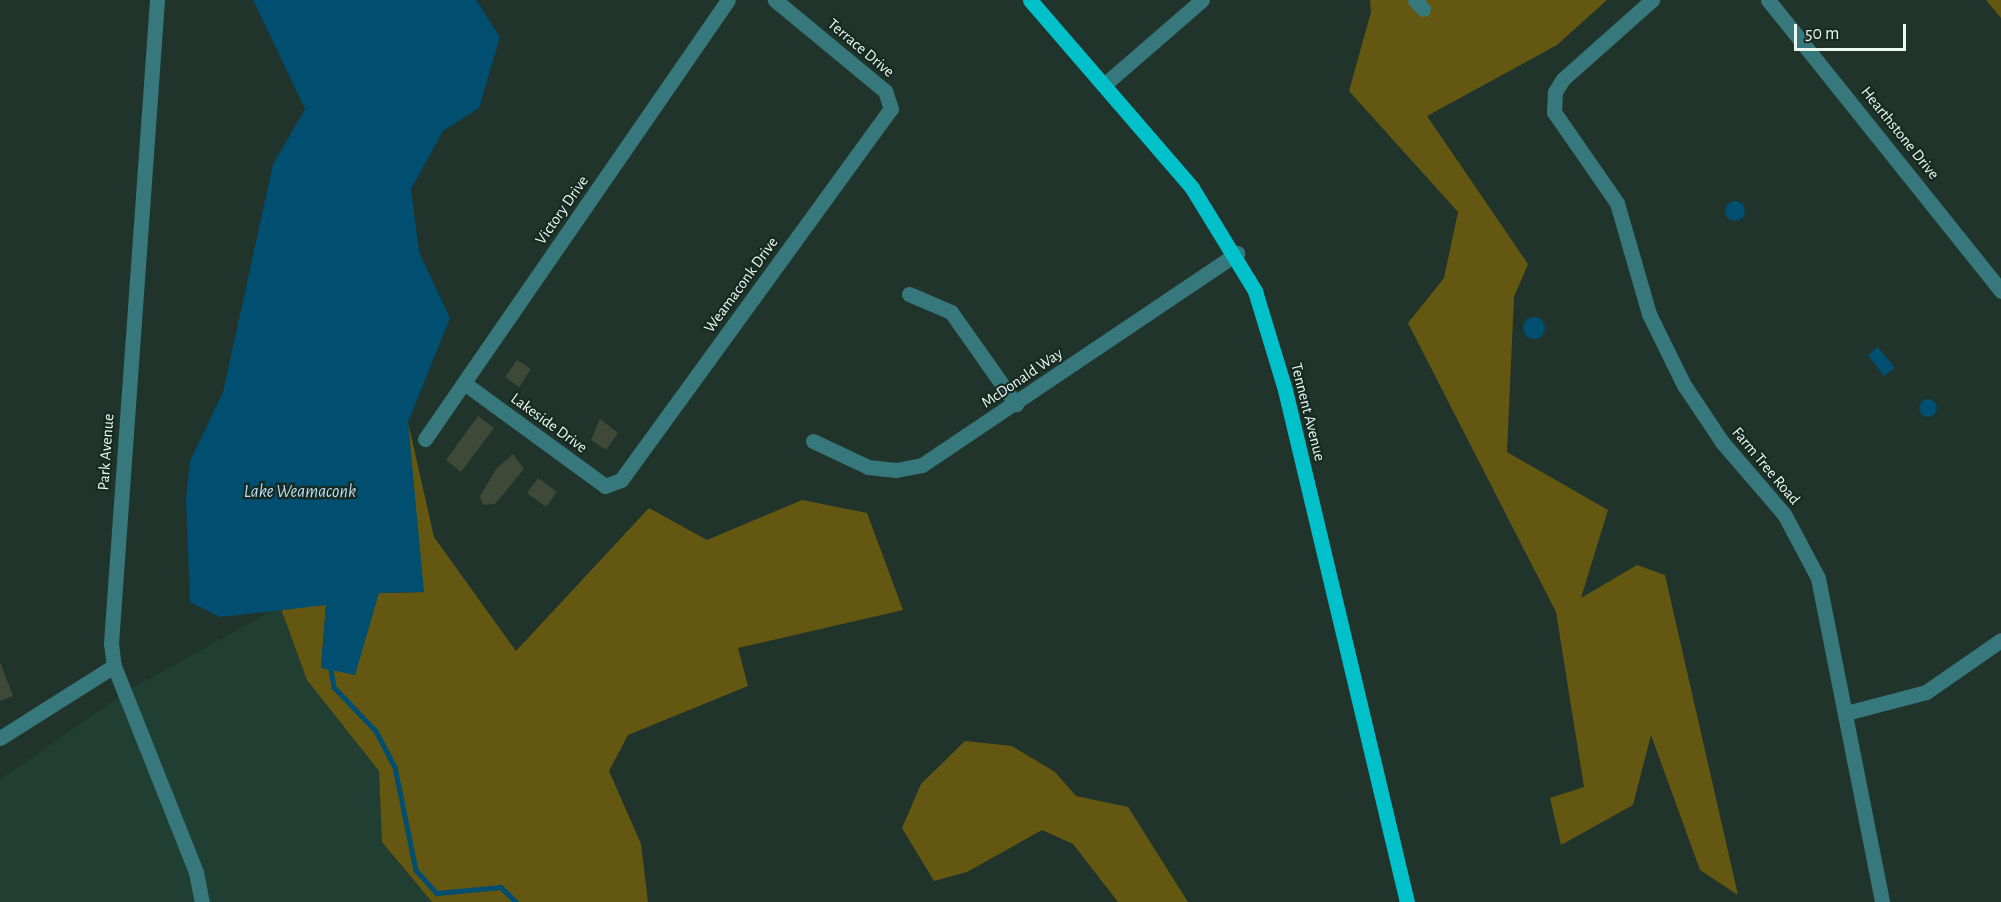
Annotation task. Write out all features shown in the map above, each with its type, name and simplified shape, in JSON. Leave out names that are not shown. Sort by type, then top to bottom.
[{"type":"main road","name":"Tennent Avenue","points":[[1030,0],[1105,84],[1192,188],[1237,253],[1272,339],[1407,902]]},
{"type":"street","name":"Park Avenue","points":[[157,0],[115,574],[114,666],[201,896]]},
{"type":"street","name":"Victory Drive","points":[[425,439],[728,0]]},
{"type":"street","name":"Terrace Drive","points":[[776,0],[885,91],[892,104]]},
{"type":"street","points":[[1105,84],[1202,0]]},
{"type":"street","name":"Farm Tree Road","points":[[1652,0],[1559,83],[1553,104],[1557,119],[1617,203],[1649,314],[1684,385],[1806,552],[1827,606],[1882,902]]},
{"type":"street","name":"Hearthstone Drive","points":[[1768,0],[2001,291]]},
{"type":"street","name":"Weamaconk Drive","points":[[616,486],[892,104]]},
{"type":"street","name":"McDonald Way","points":[[813,441],[868,467],[906,469],[939,457],[1237,253]]},
{"type":"street","points":[[909,294],[951,312],[1016,404]]},
{"type":"street","name":"Lakeside Drive","points":[[464,383],[605,486],[616,486]]},
{"type":"street","points":[[1846,713],[1926,692],[2001,640]]},
{"type":"street","points":[[0,738],[114,666]]},
{"type":"shaded area","points":[[1370,0],[1607,0],[1557,45],[1427,116],[1528,264],[1514,297],[1507,452],[1608,510],[1581,598],[1637,565],[1665,575],[1738,895],[1700,870],[1651,735],[1633,805],[1561,845],[1550,798],[1584,787],[1556,612],[1408,323],[1444,278],[1458,212],[1349,91],[1371,12]]},
{"type":"shaded area","points":[[1986,0],[2001,0],[2001,18]]},
{"type":"shaded area","points":[[408,422],[434,537],[516,651],[649,508],[707,540],[802,500],[867,513],[903,610],[738,648],[748,686],[628,735],[609,771],[641,844],[648,902],[432,902],[382,842],[379,771],[307,680],[280,606],[326,605],[321,668],[379,593],[423,592]]},
{"type":"shaded area","points":[[280,606],[307,680],[379,771],[382,842],[432,902],[0,902],[0,780],[126,692]]},
{"type":"shaded area","points":[[965,741],[1012,746],[1055,772],[1076,796],[1128,807],[1188,902],[1118,902],[1073,844],[1042,830],[967,872],[934,881],[902,828],[921,784]]},
{"type":"water","name":"Lake Weamaconk","points":[[253,0],[476,0],[500,37],[479,108],[443,131],[411,189],[419,252],[450,318],[408,422],[424,592],[379,593],[355,675],[321,668],[326,605],[220,617],[190,602],[186,499],[190,461],[223,392],[273,164],[305,109]]},
{"type":"water","points":[[1735,201],[1742,204],[1745,211],[1742,218],[1735,221],[1728,218],[1725,211],[1728,204]]},
{"type":"water","points":[[1534,317],[1542,320],[1545,328],[1542,336],[1534,339],[1526,336],[1523,328],[1526,320]]},
{"type":"water","points":[[1878,347],[1895,368],[1884,376],[1868,355]]},
{"type":"water","points":[[1928,399],[1934,402],[1937,408],[1934,414],[1928,417],[1922,414],[1919,408],[1922,402]]},
{"type":"building","points":[[517,360],[531,369],[519,387],[505,377]]},
{"type":"building","points":[[478,416],[494,428],[461,472],[446,460]]},
{"type":"building","points":[[600,419],[618,433],[606,450],[591,440]]},
{"type":"building","points":[[513,454],[524,469],[495,504],[483,505],[480,496],[496,469]]},
{"type":"building","points":[[538,478],[557,492],[546,507],[527,493]]},
{"type":"building","points":[[0,662],[13,696],[0,701]]},
{"type":"waterway","points":[[331,670],[334,687],[376,731],[395,767],[416,870],[437,893],[501,887],[516,902]]}]
